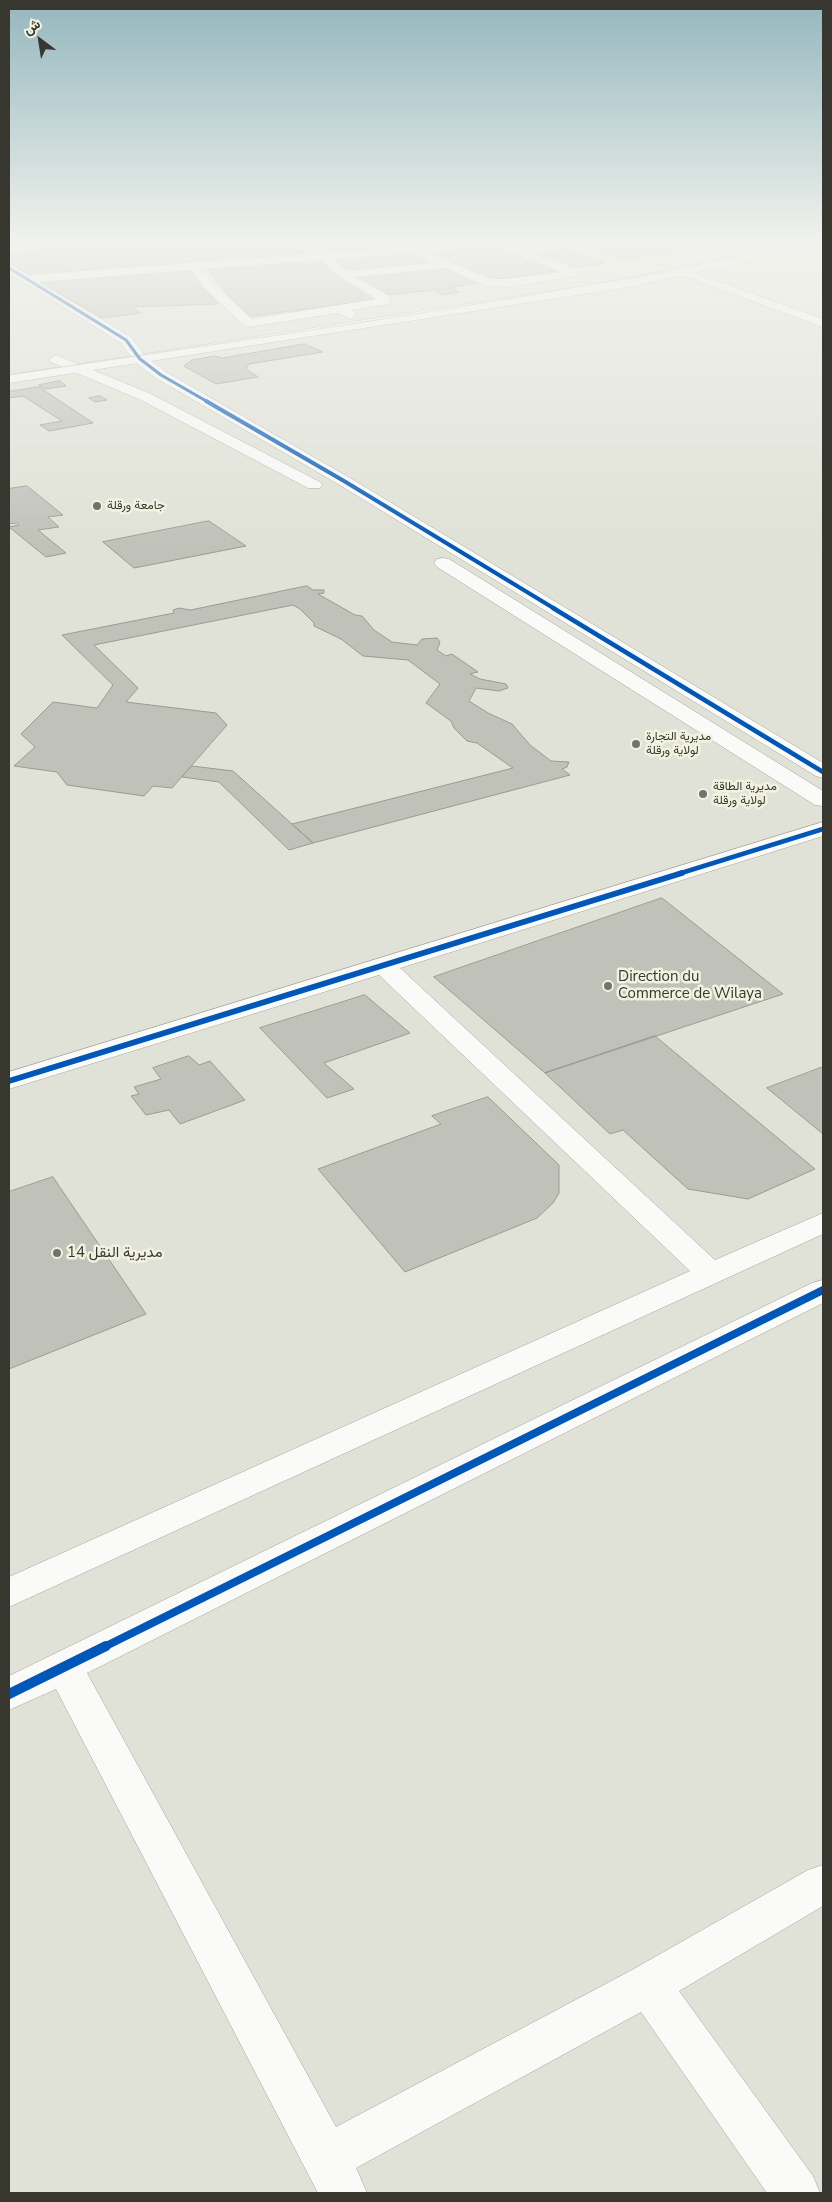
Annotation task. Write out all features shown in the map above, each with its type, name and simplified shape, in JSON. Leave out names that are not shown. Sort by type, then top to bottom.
[{"type":"street","points":[[128,343],[135,353],[161,375],[414,524],[823,772]]},
{"type":"street","points":[[112,350],[135,353],[193,343]]},
{"type":"street","points":[[9,379],[77,362],[204,343]]},
{"type":"street","points":[[40,361],[56,359],[77,362],[329,493]]},
{"type":"street","points":[[388,529],[414,524]]},
{"type":"street","points":[[430,555],[823,800]]},
{"type":"street","points":[[496,596],[524,590]]},
{"type":"street","points":[[9,1081],[823,829]]},
{"type":"street","points":[[384,966],[710,1273]]},
{"type":"street","points":[[9,1594],[823,1223]]},
{"type":"street","points":[[9,1694],[823,1290]]},
{"type":"street","points":[[64,1668],[134,1794],[335,2176],[648,1985],[823,1884]]},
{"type":"street","points":[[648,1985],[796,2193]]},
{"type":"building","points":[[305,344],[323,352],[249,364],[246,369],[258,377],[216,384],[184,366],[192,360],[215,356],[222,358]]},
{"type":"building","points":[[60,381],[66,386],[45,389],[39,385]]},
{"type":"building","points":[[39,387],[93,423],[49,431],[40,425],[62,421],[23,396],[9,398],[9,392]]},
{"type":"building","points":[[100,396],[107,400],[95,402],[89,398]]},
{"type":"building","points":[[27,486],[63,515],[48,517],[59,527],[38,530],[66,553],[46,557],[9,527],[19,525],[17,523],[9,524],[9,489]]},
{"type":"building","points":[[209,521],[246,546],[134,568],[103,542]]},
{"type":"building","points":[[307,586],[313,590],[324,590],[324,593],[318,594],[355,615],[362,616],[374,630],[392,642],[417,645],[422,639],[437,638],[440,642],[437,650],[446,656],[452,654],[478,672],[470,674],[480,679],[506,684],[508,688],[499,691],[476,688],[469,701],[488,713],[512,724],[530,745],[551,761],[569,762],[567,767],[562,769],[570,775],[313,843],[292,824],[513,768],[477,743],[467,741],[454,728],[451,721],[426,703],[440,684],[408,660],[363,656],[341,639],[314,626],[314,623],[300,609],[293,605],[94,645],[138,688],[126,702],[216,713],[227,725],[172,788],[153,786],[144,796],[67,785],[57,772],[14,766],[35,747],[21,734],[53,702],[97,708],[113,685],[62,635],[174,613],[173,610],[179,608],[190,610]]},
{"type":"building","points":[[192,766],[233,771],[313,843],[289,850],[219,782],[182,777]]},
{"type":"building","name":"Direction du Commerce de Wilaya","points":[[662,898],[783,994],[545,1073],[434,977]]},
{"type":"building","points":[[365,995],[410,1033],[324,1063],[354,1089],[327,1098],[260,1028]]},
{"type":"building","points":[[655,1036],[815,1169],[748,1199],[688,1189],[623,1130],[610,1134],[545,1073]]},
{"type":"building","points":[[189,1056],[199,1065],[210,1061],[245,1100],[180,1124],[169,1110],[146,1115],[131,1096],[139,1094],[134,1087],[161,1079],[153,1068]]},
{"type":"building","points":[[823,1067],[823,1134],[767,1088]]},
{"type":"building","points":[[488,1097],[559,1165],[559,1193],[553,1203],[537,1218],[405,1272],[318,1169],[441,1124],[432,1116]]},
{"type":"building","name":"مديرية النقل 14","points":[[53,1177],[146,1314],[9,1369],[9,1192]]},
{"type":"tram line","points":[[9,375],[225,343]]},
{"type":"cycle path","points":[[128,343],[140,359],[161,375],[344,481],[823,772]]},
{"type":"cycle path","points":[[9,1081],[823,829]]},
{"type":"cycle path","points":[[9,1694],[823,1290]]},
{"type":"place","name":"جامعة ورقلة","points":[[97,506]]},
{"type":"place","name":"مديرية التجارة لولاية ورقلة","points":[[636,744]]},
{"type":"place","name":"مديرية الطاقة لولاية ورقلة","points":[[703,794]]},
{"type":"place","name":"Direction du Commerce de Wilaya","points":[[608,986]]},
{"type":"place","name":"مديرية النقل 14","points":[[57,1253]]}]
